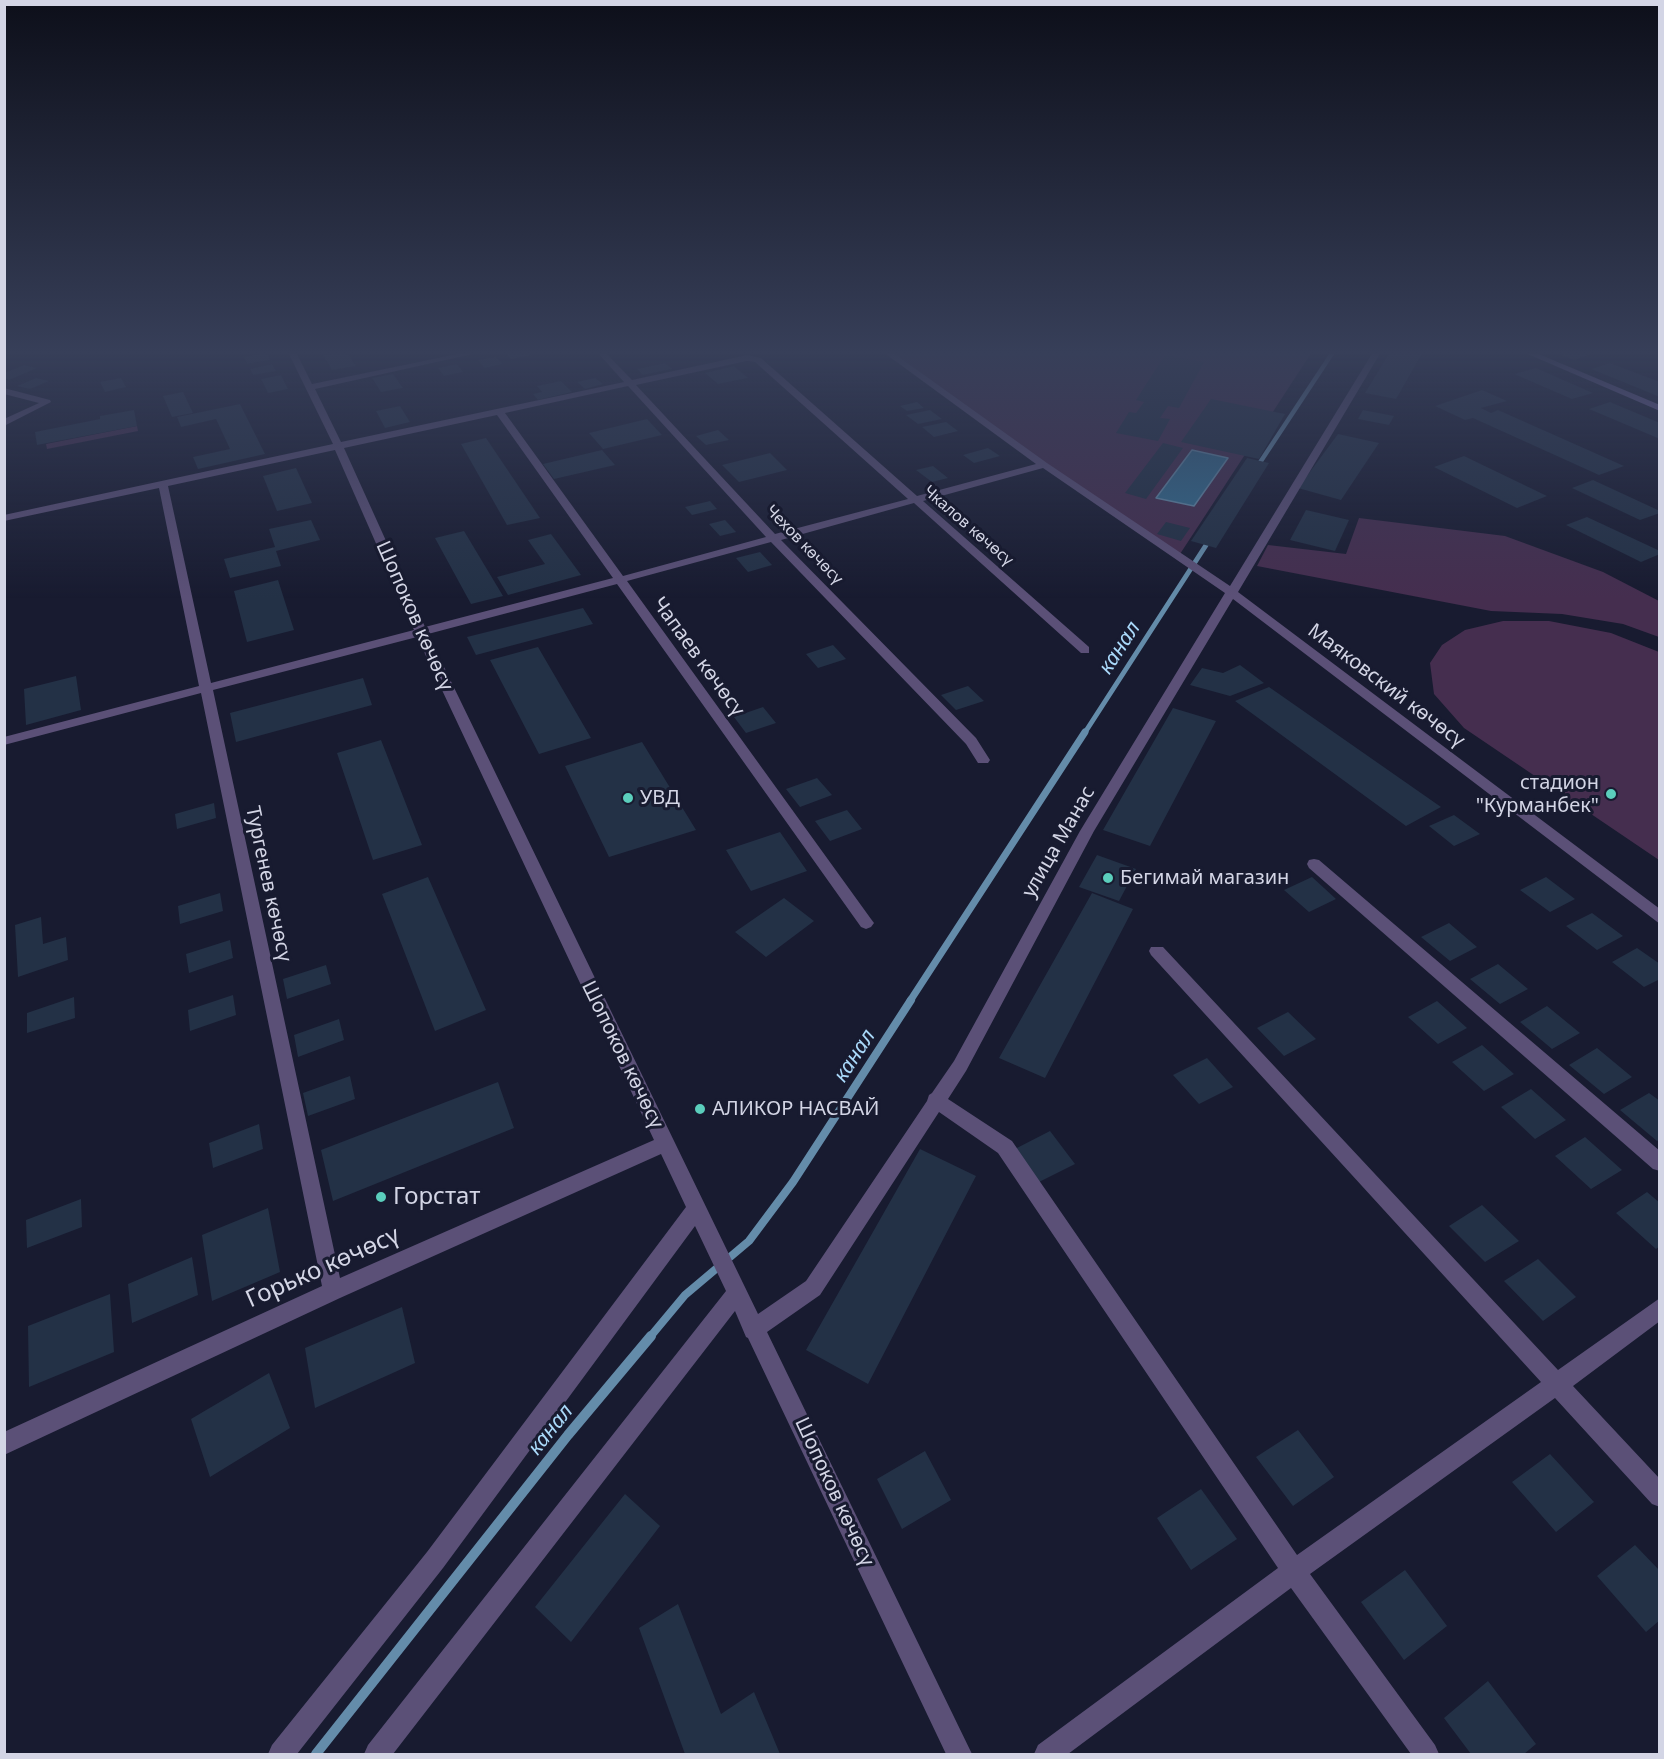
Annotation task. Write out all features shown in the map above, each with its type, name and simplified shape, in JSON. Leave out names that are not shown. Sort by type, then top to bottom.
[{"type":"street","name":"Шопоков көчөсү","points":[[333,434],[421,632],[695,1210],[787,1394],[959,1755]]},
{"type":"street","points":[[4,518],[400,434]]},
{"type":"street","name":"Чапаев көчөсү","points":[[515,434],[866,923]]},
{"type":"street","name":"Чехов көчөсү","points":[[678,434],[772,537],[971,741],[983,760]]},
{"type":"street","name":"Чкалов көчөсү","points":[[841,434],[1085,650]]},
{"type":"street","points":[[1001,434],[1044,465]]},
{"type":"street","name":"улица Манас","points":[[753,1330],[813,1288],[935,1100],[960,1066],[1087,831],[1328,434]]},
{"type":"street","points":[[4,741],[619,580],[1044,465]]},
{"type":"street","name":"Маяковский көчөсү","points":[[1044,465],[1204,576],[1233,593],[1659,918]]},
{"type":"street","name":"Тургенев көчөсү","points":[[163,485],[333,1291]]},
{"type":"street","points":[[1314,864],[1659,1163]]},
{"type":"street","points":[[1157,951],[1659,1496]]},
{"type":"street","points":[[935,1100],[1005,1147],[1294,1571],[1426,1755]]},
{"type":"street","name":"Горько көчөсү","points":[[4,1444],[333,1291],[665,1144]]},
{"type":"street","points":[[281,1755],[435,1560],[695,1210]]},
{"type":"street","points":[[377,1755],[736,1293]]},
{"type":"street","points":[[1047,1755],[1294,1571],[1557,1384],[1659,1308]]},
{"type":"shaded area","points":[[96,434],[122,434],[47,449],[46,444]]},
{"type":"shaded area","points":[[1004,434],[1258,434],[1180,554]]},
{"type":"shaded area","points":[[1359,518],[1505,536],[1603,572],[1659,601],[1659,637],[1623,624],[1562,614],[1491,611],[1257,566],[1268,545],[1346,554]]},
{"type":"shaded area","name":"стадион \"Курманбек\"","points":[[1503,621],[1549,621],[1611,633],[1659,652],[1659,860],[1464,728],[1434,694],[1430,663],[1442,645],[1465,630]]},
{"type":"water","points":[[1192,450],[1228,458],[1194,506],[1156,498]]},
{"type":"building","points":[[35,434],[94,434],[37,445]]},
{"type":"building","points":[[223,434],[255,434],[265,454],[198,469],[193,457],[230,449]]},
{"type":"building","points":[[590,434],[662,435],[603,449]]},
{"type":"building","points":[[722,434],[729,440],[706,445],[696,436]]},
{"type":"building","points":[[1122,434],[1162,434],[1158,441]]},
{"type":"building","points":[[1187,434],[1273,434],[1259,459],[1181,442]]},
{"type":"building","points":[[1338,434],[1379,443],[1341,500],[1298,488]]},
{"type":"building","points":[[1509,434],[1552,434],[1624,466],[1599,475]]},
{"type":"building","points":[[1648,434],[1660,434],[1660,439]]},
{"type":"building","points":[[486,438],[540,518],[507,525],[461,444]]},
{"type":"building","points":[[1163,443],[1183,448],[1146,499],[1125,493]]},
{"type":"building","points":[[988,448],[1000,456],[974,463],[963,455]]},
{"type":"building","points":[[602,450],[615,465],[554,479],[543,464]]},
{"type":"building","points":[[770,453],[787,470],[739,482],[722,465]]},
{"type":"building","points":[[1464,456],[1547,496],[1517,508],[1434,467]]},
{"type":"building","points":[[1247,458],[1269,463],[1216,548],[1191,541]]},
{"type":"building","points":[[933,466],[948,478],[932,482],[916,470]]},
{"type":"building","points":[[296,468],[312,503],[277,511],[263,476]]},
{"type":"building","points":[[1593,480],[1660,513],[1640,520],[1572,488]]},
{"type":"building","points":[[710,501],[717,509],[692,515],[685,507]]},
{"type":"building","points":[[1306,510],[1349,520],[1335,551],[1290,540]]},
{"type":"building","points":[[1587,517],[1660,551],[1660,554],[1641,562],[1566,525]]},
{"type":"building","points":[[311,520],[320,540],[276,551],[281,566],[230,578],[224,559],[275,547],[269,529]]},
{"type":"building","points":[[725,520],[736,532],[720,536],[709,524]]},
{"type":"building","points":[[1166,522],[1190,528],[1181,541],[1157,534]]},
{"type":"building","points":[[464,531],[503,596],[471,604],[435,538]]},
{"type":"building","points":[[551,534],[581,575],[508,595],[497,577],[545,564],[528,540]]},
{"type":"building","points":[[760,552],[772,565],[748,572],[736,558]]},
{"type":"building","points":[[278,580],[294,630],[247,642],[234,591]]},
{"type":"building","points":[[583,608],[593,624],[476,655],[467,637]]},
{"type":"building","points":[[833,645],[846,659],[818,668],[806,654]]},
{"type":"building","points":[[538,647],[591,738],[539,754],[490,660]]},
{"type":"building","points":[[1240,665],[1264,683],[1230,696],[1190,685],[1202,668],[1223,673]]},
{"type":"building","points":[[76,676],[81,710],[26,725],[24,689]]},
{"type":"building","points":[[363,678],[372,705],[236,742],[230,713]]},
{"type":"building","points":[[968,686],[984,701],[956,710],[941,695]]},
{"type":"building","points":[[1269,687],[1441,807],[1406,826],[1235,701]]},
{"type":"building","points":[[763,707],[776,723],[746,733],[734,717]]},
{"type":"building","points":[[1173,708],[1216,721],[1150,846],[1103,830]]},
{"type":"building","points":[[381,740],[422,845],[373,860],[337,753]]},
{"type":"building","name":"УВД","points":[[642,742],[696,830],[609,857],[565,766]]},
{"type":"building","points":[[817,778],[832,795],[800,807],[786,789]]},
{"type":"building","points":[[214,803],[216,818],[177,829],[175,814]]},
{"type":"building","points":[[847,810],[862,829],[830,841],[815,821]]},
{"type":"building","points":[[1454,815],[1480,834],[1454,846],[1429,826]]},
{"type":"building","points":[[780,832],[807,871],[751,891],[726,850]]},
{"type":"building","name":"Бегимай магазин","points":[[1097,855],[1136,869],[1119,901],[1079,887]]},
{"type":"building","points":[[428,877],[486,1010],[435,1031],[382,894]]},
{"type":"building","points":[[1312,877],[1336,899],[1309,912],[1284,890]]},
{"type":"building","points":[[1546,877],[1575,899],[1550,912],[1520,890]]},
{"type":"building","points":[[220,893],[223,911],[180,924],[178,906]]},
{"type":"building","points":[[1092,893],[1133,909],[1045,1078],[999,1058]]},
{"type":"building","points":[[784,898],[814,921],[766,957],[735,932]]},
{"type":"building","points":[[1592,913],[1623,936],[1597,950],[1566,926]]},
{"type":"building","points":[[41,917],[43,944],[66,937],[68,960],[18,977],[15,925]]},
{"type":"building","points":[[1449,923],[1477,947],[1450,961],[1421,937]]},
{"type":"building","points":[[230,940],[233,958],[189,973],[186,954]]},
{"type":"building","points":[[1637,948],[1660,964],[1660,979],[1644,987],[1612,962]]},
{"type":"building","points":[[1498,964],[1528,989],[1500,1004],[1470,979]]},
{"type":"building","points":[[326,965],[331,984],[287,999],[283,979]]},
{"type":"building","points":[[233,995],[236,1015],[190,1031],[188,1010]]},
{"type":"building","points":[[74,997],[75,1018],[27,1033],[27,1013]]},
{"type":"building","points":[[1437,1001],[1467,1028],[1438,1044],[1408,1017]]},
{"type":"building","points":[[1547,1006],[1580,1033],[1552,1049],[1520,1022]]},
{"type":"building","points":[[1288,1012],[1316,1039],[1284,1056],[1257,1028]]},
{"type":"building","points":[[339,1019],[344,1040],[298,1057],[294,1035]]},
{"type":"building","points":[[1482,1045],[1514,1074],[1484,1091],[1452,1062]]},
{"type":"building","points":[[1597,1048],[1632,1077],[1604,1094],[1569,1065]]},
{"type":"building","points":[[1207,1058],[1233,1087],[1199,1104],[1173,1075]]},
{"type":"building","points":[[350,1076],[355,1099],[308,1116],[303,1093]]},
{"type":"building","points":[[498,1082],[514,1128],[333,1201],[321,1150]]},
{"type":"building","points":[[1531,1089],[1566,1120],[1535,1139],[1501,1107]]},
{"type":"building","points":[[1649,1093],[1660,1101],[1660,1139],[1657,1141],[1620,1110]]},
{"type":"building","points":[[259,1124],[263,1149],[213,1168],[209,1143]]},
{"type":"building","points":[[1050,1131],[1075,1164],[1037,1183],[1013,1150]]},
{"type":"building","points":[[1585,1137],[1622,1170],[1591,1189],[1555,1156]]},
{"type":"building","points":[[920,1149],[976,1176],[868,1384],[806,1350]]},
{"type":"building","points":[[1647,1192],[1660,1203],[1660,1246],[1656,1249],[1616,1213]]},
{"type":"building","points":[[81,1199],[82,1227],[27,1248],[26,1220]]},
{"type":"building","points":[[1482,1205],[1519,1241],[1485,1262],[1449,1226]]},
{"type":"building","points":[[268,1208],[280,1272],[212,1301],[202,1235]]},
{"type":"building","points":[[192,1257],[198,1295],[132,1323],[128,1284]]},
{"type":"building","points":[[1538,1259],[1576,1297],[1543,1321],[1504,1281]]},
{"type":"building","points":[[110,1294],[114,1352],[29,1387],[28,1326]]},
{"type":"building","points":[[402,1307],[415,1363],[315,1408],[305,1348]]},
{"type":"building","points":[[269,1373],[290,1428],[210,1477],[191,1419]]},
{"type":"building","points":[[1298,1430],[1334,1477],[1293,1506],[1256,1457]]},
{"type":"building","points":[[925,1451],[951,1500],[902,1529],[877,1479]]},
{"type":"building","points":[[1550,1454],[1594,1502],[1556,1532],[1512,1482]]},
{"type":"building","points":[[1201,1489],[1237,1539],[1191,1570],[1157,1518]]},
{"type":"building","points":[[625,1494],[660,1526],[571,1642],[535,1607]]},
{"type":"building","points":[[1635,1545],[1660,1571],[1660,1620],[1646,1632],[1597,1576]]},
{"type":"building","points":[[1405,1570],[1447,1626],[1404,1660],[1361,1602]]},
{"type":"building","points":[[678,1604],[721,1714],[754,1692],[780,1754],[685,1754],[639,1628]]},
{"type":"building","points":[[1488,1681],[1536,1744],[1524,1754],[1471,1754],[1444,1718]]},
{"type":"waterway","name":"канал","points":[[1257,467],[1279,434]]},
{"type":"waterway","name":"канал","points":[[1084,734],[1210,539]]},
{"type":"waterway","name":"канал","points":[[910,1001],[1085,732]]},
{"type":"waterway","name":"канал","points":[[650,1337],[685,1295],[749,1241],[793,1182],[911,1000]]},
{"type":"waterway","name":"канал","points":[[316,1754],[568,1435],[651,1336]]},
{"type":"place","name":"стадион \"Курманбек\"","points":[[1611,794]]},
{"type":"place","name":"УВД","points":[[628,798]]},
{"type":"place","name":"Бегимай магазин","points":[[1108,878]]},
{"type":"place","name":"АЛИКОР НАСВАЙ","points":[[700,1109]]},
{"type":"place","name":"Горстат","points":[[381,1197]]}]
